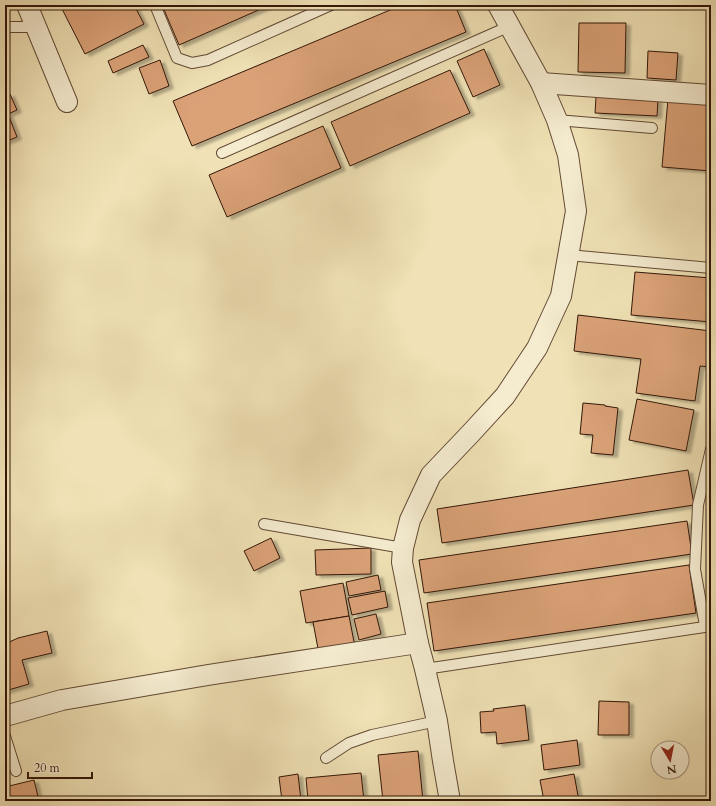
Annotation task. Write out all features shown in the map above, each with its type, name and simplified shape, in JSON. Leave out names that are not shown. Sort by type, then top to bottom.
[{"type":"street","points":[[27,5],[66,102]]},
{"type":"street","points":[[450,801],[437,721],[418,643],[402,562],[403,548],[410,520],[431,475],[505,396],[537,348],[561,296],[576,211],[568,155],[557,120],[541,83],[498,5]]},
{"type":"street","points":[[541,83],[711,94]]},
{"type":"street","points":[[5,716],[62,700],[208,675],[418,643]]},
{"type":"lane","points":[[155,5],[177,58],[192,63],[208,60],[331,5]]},
{"type":"lane","points":[[222,153],[510,26]]},
{"type":"lane","points":[[5,27],[36,27]]},
{"type":"lane","points":[[557,120],[652,128]]},
{"type":"lane","points":[[568,255],[711,268]]},
{"type":"lane","points":[[425,669],[708,626],[695,569],[698,505],[711,449]]},
{"type":"lane","points":[[264,524],[403,548]]},
{"type":"lane","points":[[326,758],[348,743],[372,735],[437,721]]},
{"type":"lane","points":[[5,736],[16,771]]},
{"type":"building","points":[[60,5],[134,5],[144,24],[85,54]]},
{"type":"building","points":[[162,5],[270,5],[179,45]]},
{"type":"building","points":[[402,5],[455,5],[466,32],[192,146],[173,101]]},
{"type":"building","points":[[579,23],[626,23],[625,73],[578,72]]},
{"type":"building","points":[[143,45],[149,57],[113,73],[108,61]]},
{"type":"building","points":[[484,49],[500,85],[473,97],[457,61]]},
{"type":"building","points":[[648,51],[678,53],[676,80],[647,78]]},
{"type":"building","points":[[160,60],[169,86],[149,94],[139,68]]},
{"type":"building","points":[[450,70],[470,113],[350,166],[331,122]]},
{"type":"building","points":[[10,94],[17,110],[8,114],[17,137],[5,142],[5,97]]},
{"type":"building","points":[[596,97],[658,100],[657,116],[595,113]]},
{"type":"building","points":[[668,99],[711,102],[711,171],[662,167]]},
{"type":"building","points":[[323,126],[341,168],[227,217],[209,175]]},
{"type":"building","points":[[635,272],[711,278],[711,322],[631,315]]},
{"type":"building","points":[[578,315],[711,331],[711,367],[700,366],[695,401],[636,393],[641,359],[574,351]]},
{"type":"building","points":[[637,399],[694,410],[686,451],[629,440]]},
{"type":"building","points":[[583,403],[618,408],[613,455],[591,453],[593,435],[580,434]]},
{"type":"building","points":[[688,470],[694,505],[442,543],[437,509]]},
{"type":"building","points":[[687,521],[692,554],[424,593],[419,560]]},
{"type":"building","points":[[271,538],[280,558],[254,571],[244,551]]},
{"type":"building","points":[[371,548],[371,574],[316,575],[315,550]]},
{"type":"building","points":[[689,565],[696,613],[434,651],[427,603]]},
{"type":"building","points":[[378,575],[381,590],[349,596],[346,582]]},
{"type":"building","points":[[343,583],[349,616],[306,623],[300,591]]},
{"type":"building","points":[[385,591],[388,607],[352,615],[348,598]]},
{"type":"building","points":[[376,614],[381,634],[359,640],[354,619]]},
{"type":"building","points":[[349,616],[355,647],[319,654],[313,622]]},
{"type":"building","points":[[47,631],[52,653],[22,660],[29,684],[5,691],[5,644],[18,638]]},
{"type":"building","points":[[599,701],[629,702],[629,735],[598,735]]},
{"type":"building","points":[[525,705],[529,740],[497,744],[496,732],[481,733],[480,712]]},
{"type":"building","points":[[577,740],[580,765],[544,770],[541,745]]},
{"type":"building","points":[[418,751],[423,801],[383,801],[378,755]]},
{"type":"building","points":[[361,773],[364,801],[308,801],[306,778]]},
{"type":"building","points":[[298,774],[301,801],[282,801],[279,777]]},
{"type":"building","points":[[574,774],[579,801],[544,801],[540,780]]},
{"type":"building","points":[[34,780],[39,801],[5,801],[5,787]]}]
